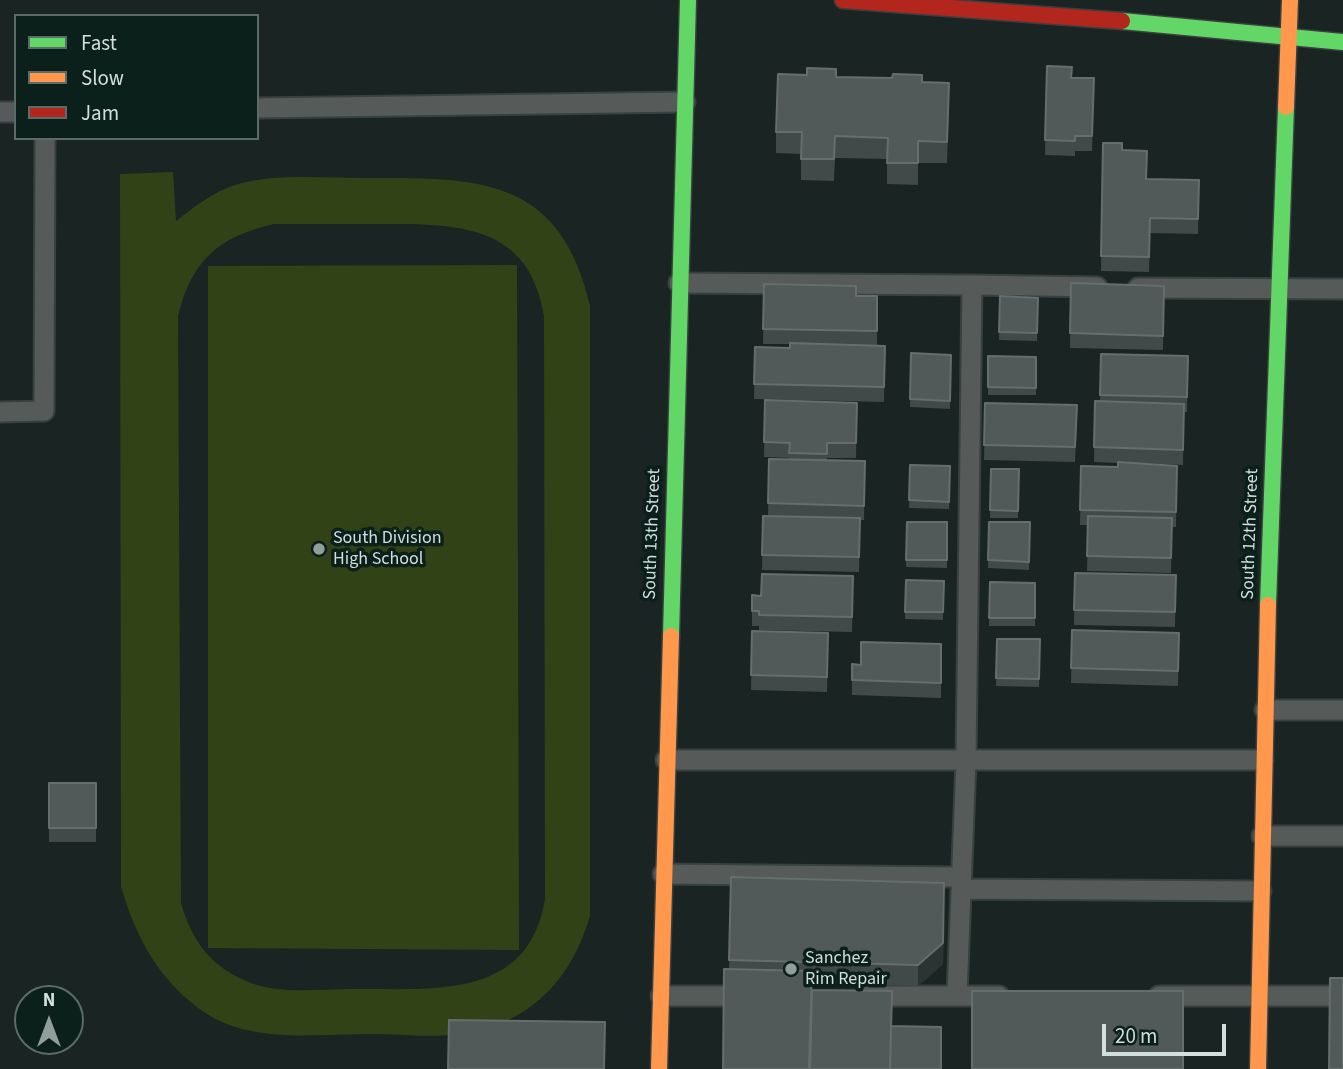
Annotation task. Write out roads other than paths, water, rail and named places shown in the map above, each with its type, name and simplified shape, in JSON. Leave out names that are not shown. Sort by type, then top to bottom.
[{"type":"street","name":"South 13th Street","points":[[659,1069],[688,0]]},
{"type":"street","points":[[844,0],[982,5],[1343,42]]},
{"type":"street","name":"South 12th Street","points":[[1258,1069],[1263,760],[1290,0]]},
{"type":"lane","points":[[259,108],[685,102]]},
{"type":"lane","points":[[0,412],[44,411],[45,140]]},
{"type":"lane","points":[[679,284],[1343,289]]},
{"type":"lane","points":[[957,996],[966,760],[972,285]]},
{"type":"lane","points":[[1265,710],[1343,710]]},
{"type":"lane","points":[[666,760],[1263,760]]},
{"type":"lane","points":[[1262,836],[1343,836]]},
{"type":"lane","points":[[663,874],[1261,891]]},
{"type":"lane","points":[[662,996],[769,996]]},
{"type":"lane","points":[[850,996],[1012,996]]},
{"type":"lane","points":[[1135,996],[1343,996]]},
{"type":"place","name":"South Division High School","points":[[319,549]]},
{"type":"place","name":"Sanchez Rim Repair","points":[[791,969]]}]
